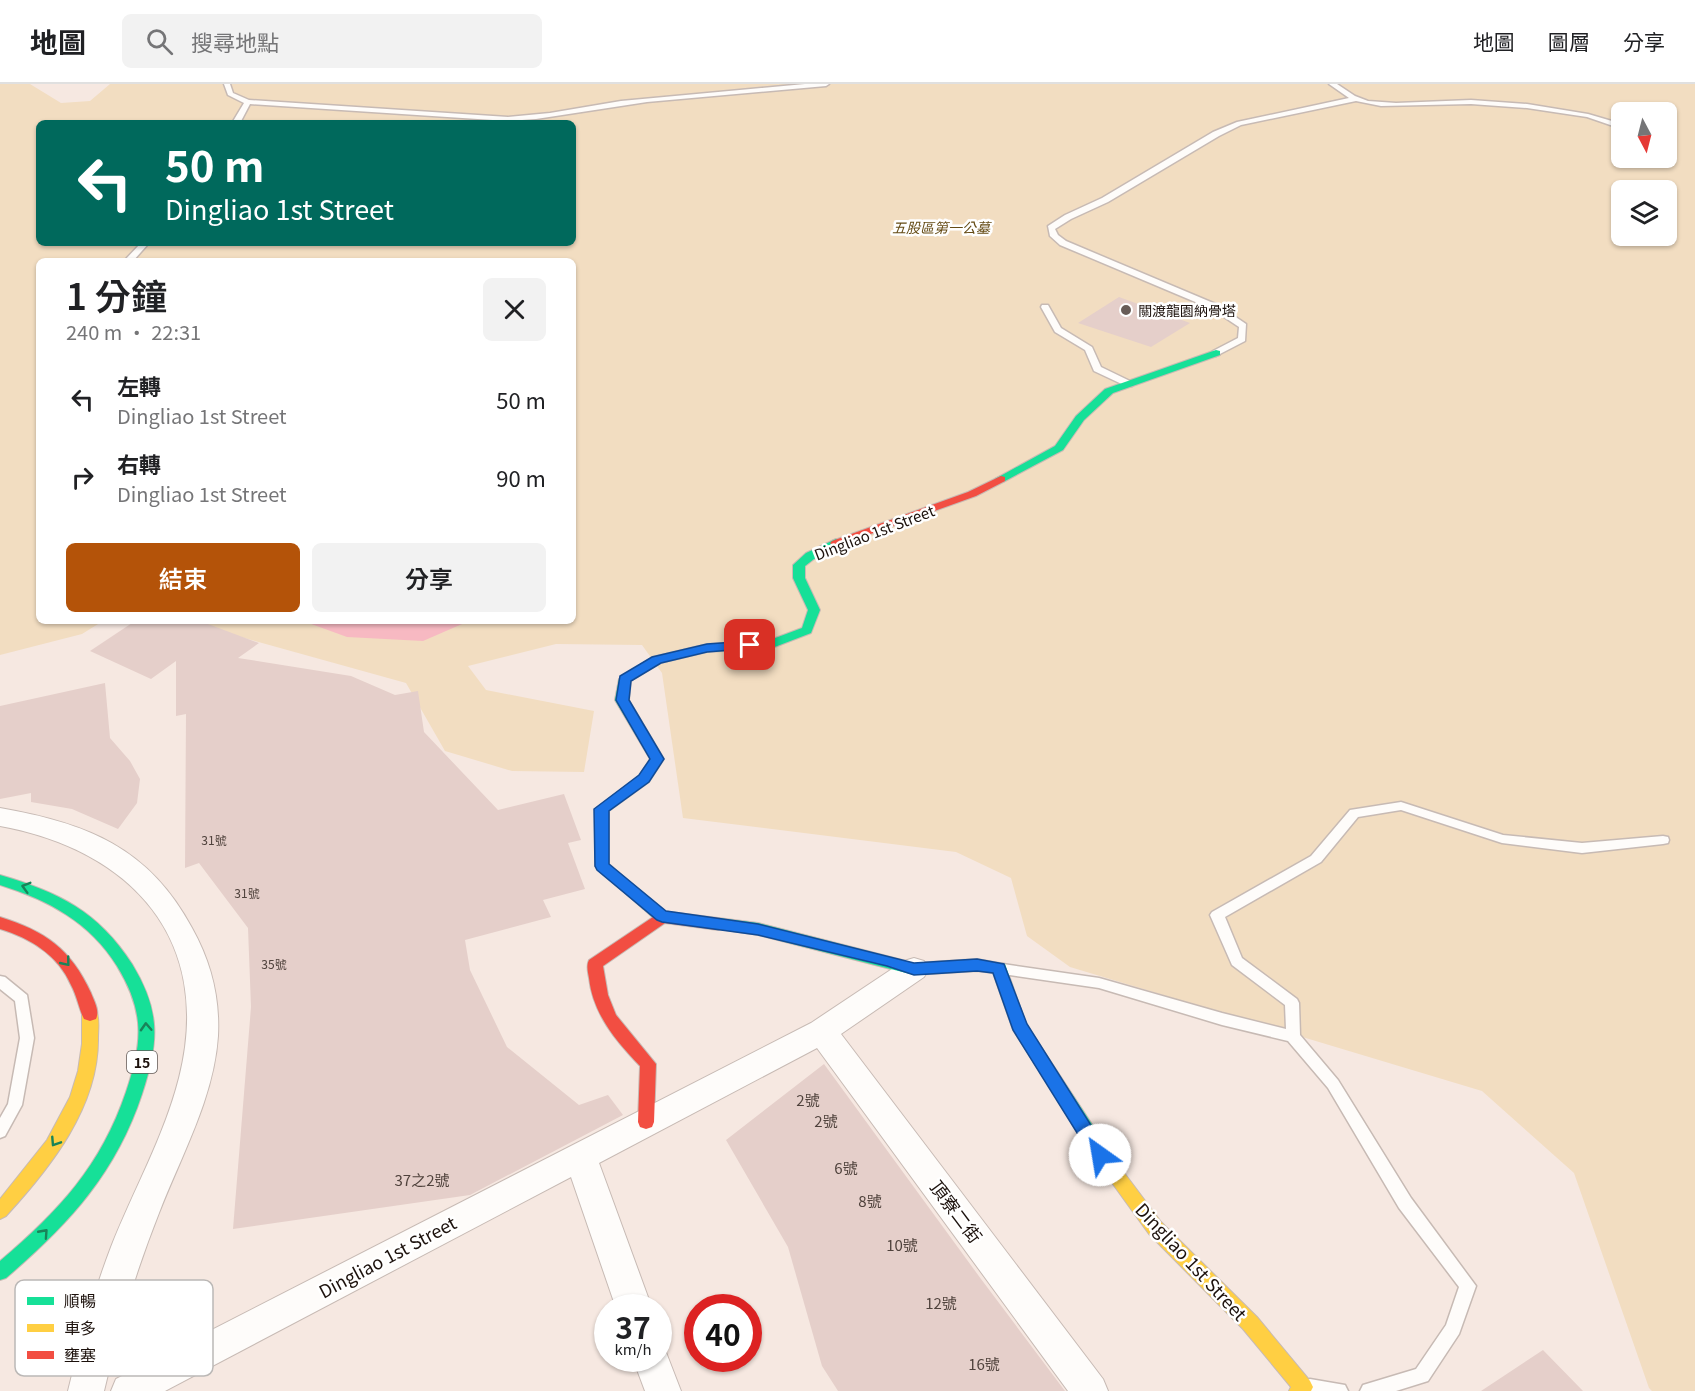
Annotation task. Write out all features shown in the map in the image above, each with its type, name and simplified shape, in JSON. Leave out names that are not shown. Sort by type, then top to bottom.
[{"type":"street","name":"Dingliao 1st Street","points":[[662,916],[602,866],[602,809],[644,779],[657,759],[622,700],[625,679],[657,660],[707,648],[772,644],[807,630],[814,610],[800,578],[799,565],[810,556],[841,541],[972,494],[1059,448],[1080,418],[1109,391],[1216,353]]},
{"type":"street","points":[[0,817],[56,830],[98,847],[127,866],[154,888],[180,926],[195,957],[203,996],[203,1041],[185,1114],[128,1248],[119,1280]]},
{"type":"street","name":"15","points":[[0,880],[38,891],[81,914],[111,944],[135,979],[148,1026],[140,1076],[124,1121],[94,1177],[33,1245],[0,1272]]},
{"type":"street","points":[[646,1122],[648,1064],[606,1018],[595,984],[595,964],[662,916],[758,929],[887,960],[914,969],[977,965],[999,968]]},
{"type":"street","points":[[0,923],[29,930],[67,960],[88,998],[93,1044],[85,1084],[58,1139],[26,1185],[0,1210]]},
{"type":"street","name":"Dingliao 1st Street","points":[[999,968],[1019,1026],[1100,1155],[1155,1228],[1251,1323],[1301,1389]]},
{"type":"street","name":"Dingliao 1st Street","points":[[213,1347],[822,1031],[914,969]]},
{"type":"street","name":"頂寮二街","points":[[822,1031],[1090,1391]]},
{"type":"street","points":[[580,1155],[629,1294]]},
{"type":"street","points":[[656,1372],[663,1391]]},
{"type":"street","points":[[86,1391],[90,1376]]},
{"type":"street","name":"Dingliao 1st Street","points":[[129,1391],[158,1376]]},
{"type":"lane","points":[[227,84],[230,94],[248,102],[508,119],[549,116],[607,105],[717,92],[825,84]]},
{"type":"lane","points":[[1332,84],[1356,99],[1377,104],[1472,102],[1531,107],[1611,122]]},
{"type":"lane","points":[[1216,353],[1242,339],[1243,326],[1236,319],[1215,307],[1063,243],[1054,236],[1051,228],[1068,217],[1105,200],[1216,134],[1239,123],[1356,99]]},
{"type":"lane","points":[[238,120],[248,102]]},
{"type":"lane","points":[[131,258],[142,246]]},
{"type":"lane","points":[[1045,307],[1058,330],[1089,349],[1097,369],[1129,384]]},
{"type":"lane","points":[[1293,1037],[1292,1003],[1237,961],[1217,915],[1317,859],[1354,813],[1401,806],[1502,839],[1582,848],[1663,840]]},
{"type":"lane","points":[[999,968],[1099,983],[1293,1037],[1332,1084],[1405,1203],[1468,1286],[1454,1329],[1422,1375],[1369,1391]]},
{"type":"lane","points":[[0,981],[22,999],[27,1038],[15,1105],[0,1132]]},
{"type":"lane","points":[[1301,1389],[1339,1391]]},
{"type":"green space","name":"五股區第一公墓","points":[[0,84],[30,84],[61,103],[90,101],[110,84],[1695,84],[1695,1391],[1652,1391],[1649,1388],[1574,1173],[1482,1091],[1070,967],[1027,936],[1011,878],[956,852],[683,818],[662,673],[642,645],[556,644],[468,666],[486,690],[594,711],[584,772],[512,771],[445,751],[406,683],[194,624],[576,624],[576,258],[36,258],[36,624],[98,624],[82,634],[0,655]]},
{"type":"shaded area","points":[[311,624],[462,624],[423,641],[347,637]]},
{"type":"building","name":"關渡龍園納骨塔","points":[[1119,297],[1190,323],[1151,347],[1078,323]]},
{"type":"building","points":[[130,624],[208,624],[259,643],[238,658],[351,676],[395,695],[418,691],[424,732],[498,810],[564,794],[581,840],[568,843],[585,889],[543,900],[551,917],[465,940],[470,970],[507,1047],[579,1105],[608,1095],[623,1115],[470,1195],[233,1229],[251,1007],[248,928],[199,863],[185,868],[186,714],[176,716],[176,661],[151,679],[90,651]]},
{"type":"building","points":[[105,683],[110,738],[130,761],[140,779],[137,803],[118,829],[72,809],[31,802],[31,793],[0,799],[0,706]]},
{"type":"building","points":[[824,1064],[1065,1391],[838,1391],[822,1366],[788,1247],[726,1140]]},
{"type":"building","points":[[1543,1350],[1583,1391],[1481,1391]]},
{"type":"traffic: fast","points":[[1001,479],[1059,448],[1080,418],[1109,391],[1216,353]]},
{"type":"traffic: fast","points":[[662,917],[602,866],[602,809],[644,779],[657,759],[622,700],[625,679],[657,660],[707,648],[772,644],[807,630],[814,610],[799,578],[799,565],[810,556],[836,543]]},
{"type":"traffic: fast","points":[[0,880],[59,902],[90,923],[104,937],[136,986],[144,1007],[148,1029],[146,1054],[130,1106],[119,1134],[104,1162],[65,1212],[0,1272]]},
{"type":"traffic: fast","points":[[718,924],[758,929],[914,969],[977,965],[999,968],[1019,1026],[1116,1175]]},
{"type":"traffic: slow","points":[[0,1211],[37,1168],[67,1122],[86,1071],[90,1044],[90,1015]]},
{"type":"traffic: slow","points":[[1116,1175],[1155,1228],[1250,1323],[1303,1387],[1299,1391]]},
{"type":"traffic: jam","points":[[836,543],[972,494],[1001,479]]},
{"type":"traffic: jam","points":[[646,1122],[648,1064],[618,1030],[604,1008],[595,964],[662,917],[718,924]]},
{"type":"traffic: jam","points":[[0,923],[27,933],[60,957],[77,979],[90,1015]]},
{"type":"place","name":"關渡龍園納骨塔","points":[[1126,310]]},
{"type":"route","points":[[750,645],[707,648],[657,660],[625,679],[622,700],[645,735],[657,759],[644,779],[602,809],[602,866],[662,916],[758,929],[887,960],[914,969],[977,965],[999,968],[1019,1026],[1100,1155]]}]
